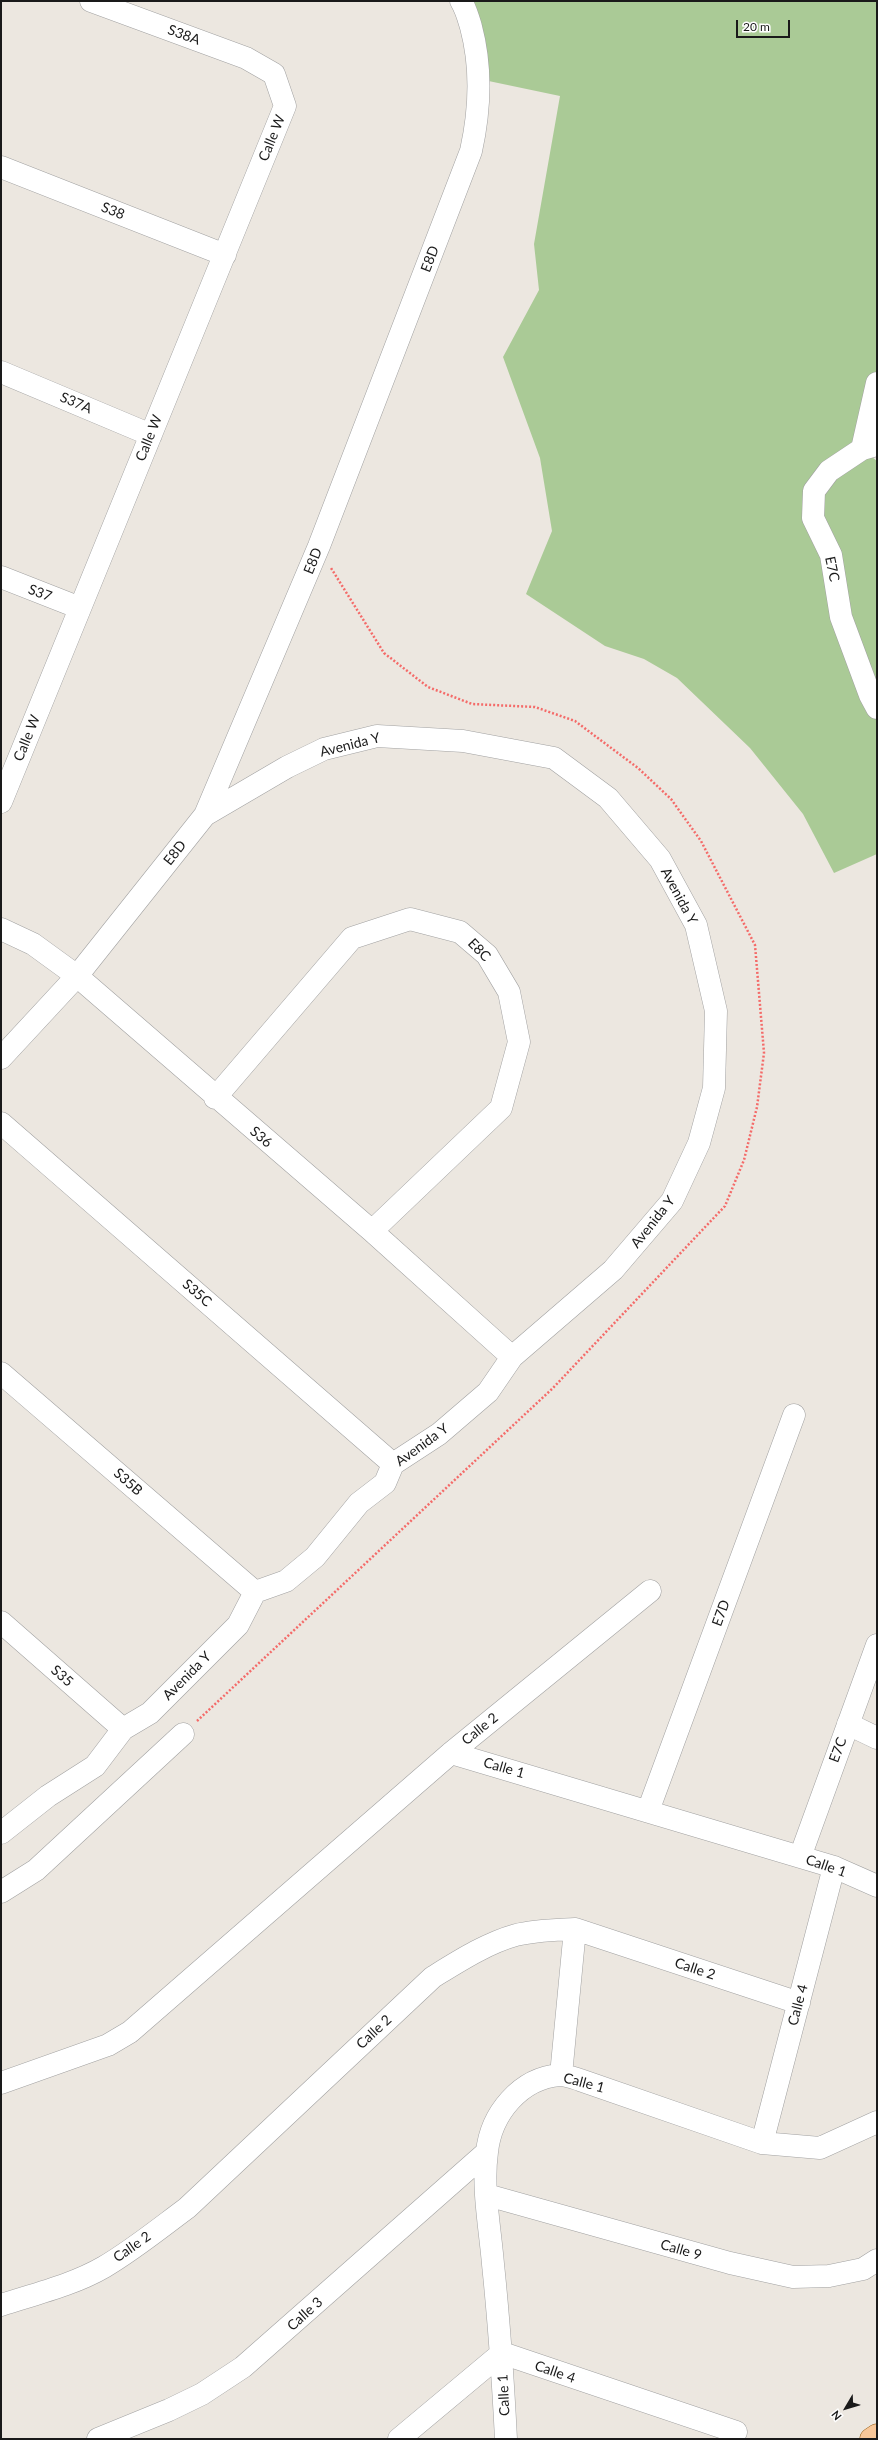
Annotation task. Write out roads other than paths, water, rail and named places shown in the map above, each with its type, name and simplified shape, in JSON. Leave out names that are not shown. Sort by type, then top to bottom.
[{"type":"main road","points":[[871,2439],[877,2435]]},
{"type":"street","name":"E8D","points":[[1,1058],[77,976],[205,815],[264,679],[319,546],[471,151],[478,120],[479,79],[476,45],[465,7],[461,1]]},
{"type":"street","name":"S38A","points":[[97,2],[246,58],[274,74]]},
{"type":"street","name":"Calle W","points":[[1,802],[9,758],[80,608],[285,106],[274,74]]},
{"type":"street","name":"S38","points":[[1,167],[225,255]]},
{"type":"street","name":"S37A","points":[[1,372],[151,435]]},
{"type":"street","points":[[872,452],[877,383]]},
{"type":"street","name":"E7C","points":[[872,452],[829,471],[814,491],[813,518],[831,555],[841,617],[870,695],[877,708]]},
{"type":"street","name":"S37","points":[[1,577],[80,608]]},
{"type":"street","name":"Avenida Y","points":[[1,1833],[48,1796],[95,1766],[123,1729],[150,1713],[238,1625],[255,1592],[286,1581],[315,1557],[359,1503],[385,1483],[393,1464],[439,1434],[488,1392],[512,1357],[613,1270],[672,1201],[699,1143],[714,1088],[716,1011],[696,926],[660,859],[608,798],[554,758],[463,741],[376,736],[324,749],[286,767],[205,815]]},
{"type":"street","name":"E8C","points":[[215,1098],[352,938],[410,919],[460,932],[487,955],[509,992],[519,1042],[501,1108],[372,1231]]},
{"type":"street","name":"S36","points":[[1,929],[33,944],[77,976],[215,1098],[372,1231],[512,1357]]},
{"type":"street","name":"S35C","points":[[1,1123],[393,1464]]},
{"type":"street","name":"S35B","points":[[1,1373],[255,1592]]},
{"type":"street","name":"E7D","points":[[648,1811],[794,1415]]},
{"type":"street","name":"Calle 2","points":[[1,2083],[108,2045],[130,2032],[451,1753],[650,1591]]},
{"type":"street","name":"S35","points":[[1,1622],[123,1729]]},
{"type":"street","name":"E7C","points":[[800,1857],[877,1644]]},
{"type":"street","points":[[848,1724],[877,1738]]},
{"type":"street","points":[[1,1892],[36,1870],[183,1734]]},
{"type":"street","name":"Calle 1","points":[[451,1753],[834,1867],[877,1886]]},
{"type":"street","name":"Calle 4","points":[[762,2143],[834,1867]]},
{"type":"street","points":[[561,2075],[575,1929]]},
{"type":"street","name":"Calle 2","points":[[1,2305],[55,2288],[104,2267],[187,2208],[433,1977],[461,1959],[515,1936],[540,1931],[575,1929],[799,2003]]},
{"type":"street","name":"Calle 1","points":[[506,2439],[502,2354],[487,2195],[486,2152],[495,2124],[512,2097],[536,2080],[561,2075],[580,2080],[762,2143],[820,2148],[877,2122]]},
{"type":"street","name":"Calle 3","points":[[98,2439],[169,2410],[202,2394],[243,2367],[486,2152]]},
{"type":"street","name":"Calle 9","points":[[487,2195],[730,2263],[793,2277],[829,2276],[863,2269],[877,2260]]},
{"type":"street","points":[[399,2439],[502,2354]]},
{"type":"street","name":"Calle 4","points":[[502,2354],[736,2432]]}]
